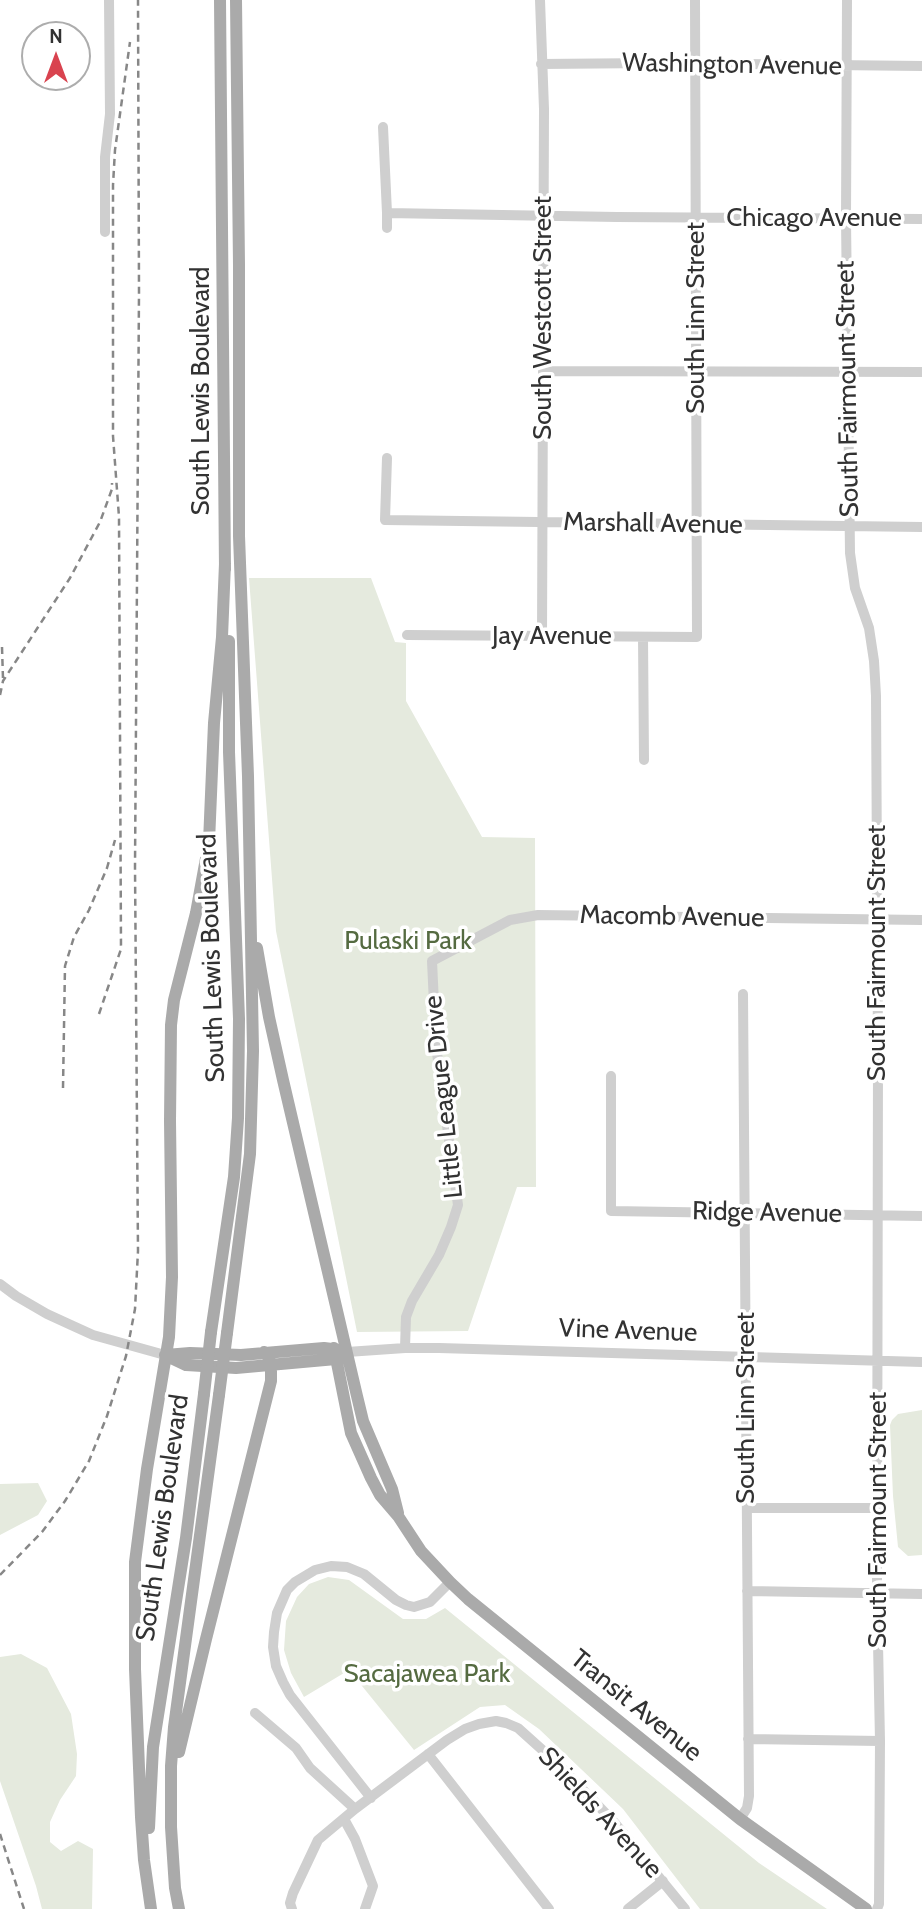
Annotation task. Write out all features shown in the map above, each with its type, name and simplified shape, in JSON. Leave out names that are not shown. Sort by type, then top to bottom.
[{"type":"main road","name":"South Lewis Boulevard","points":[[152,1909],[149,1838],[153,1747],[186,1538],[211,1332],[234,1177],[238,1118],[239,1019],[225,563],[220,0]]},
{"type":"main road","name":"South Lewis Boulevard","points":[[179,1909],[175,1888],[170,1798],[174,1727],[250,1154],[253,1051],[248,776],[239,536],[236,0]]},
{"type":"main road","points":[[152,1909],[144,1860],[141,1817],[135,1670],[135,1562],[171,1308],[171,1025],[178,980],[196,913],[209,842],[225,563]]},
{"type":"main road","name":"Transit Avenue","points":[[250,895],[270,1017],[339,1353],[363,1421],[392,1489],[398,1516],[421,1550],[468,1599],[740,1819],[866,1909]]},
{"type":"main road","points":[[170,1798],[205,1639],[271,1381],[271,1365],[264,1352]]},
{"type":"main road","points":[[166,1355],[339,1353]]},
{"type":"main road","points":[[166,1355],[186,1365],[236,1368],[339,1353]]},
{"type":"street","points":[[105,232],[105,157],[110,114],[109,0]]},
{"type":"street","name":"South Westcott Street","points":[[540,0],[544,109],[542,637]]},
{"type":"street","name":"South Linn Street","points":[[695,0],[697,637]]},
{"type":"street","name":"South Fairmount Street","points":[[847,0],[849,525],[852,572],[869,628],[874,661],[877,1594],[880,1741],[877,1909]]},
{"type":"street","name":"Washington Avenue","points":[[541,64],[922,66]]},
{"type":"street","points":[[383,127],[387,228]]},
{"type":"street","name":"Chicago Avenue","points":[[387,213],[922,219]]},
{"type":"street","points":[[543,371],[922,372]]},
{"type":"street","name":"Marshall Avenue","points":[[387,458],[385,520],[922,527]]},
{"type":"street","name":"Jay Avenue","points":[[407,635],[697,637]]},
{"type":"street","points":[[643,637],[644,760]]},
{"type":"street","name":"Macomb Avenue","points":[[432,961],[510,920],[538,915],[922,920]]},
{"type":"street","name":"Little League Drive","points":[[405,1348],[406,1317],[412,1301],[439,1255],[457,1205],[436,1046],[432,961]]},
{"type":"street","name":"South Linn Street","points":[[740,1819],[747,1808],[749,1796],[743,995]]},
{"type":"street","name":"Ridge Avenue","points":[[611,1076],[611,1211],[922,1216]]},
{"type":"street","points":[[0,1284],[47,1314],[93,1335],[166,1355]]},
{"type":"street","name":"Vine Avenue","points":[[339,1353],[405,1348],[922,1362]]},
{"type":"street","points":[[747,1508],[878,1508]]},
{"type":"street","points":[[371,1798],[290,1695],[283,1682],[276,1666],[273,1647],[277,1613],[287,1591],[295,1582],[316,1570],[331,1566],[346,1567],[364,1574],[396,1600],[414,1607],[430,1602],[450,1583]]},
{"type":"street","points":[[747,1591],[922,1594]]},
{"type":"street","points":[[256,1713],[296,1748],[310,1768],[355,1809]]},
{"type":"street","name":"Shields Avenue","points":[[428,1754],[465,1729],[479,1724],[496,1721],[518,1728],[558,1764],[613,1821],[685,1909]]},
{"type":"street","points":[[748,1739],[880,1741]]},
{"type":"street","points":[[292,1909],[290,1903],[293,1893],[318,1840],[428,1754],[549,1909]]},
{"type":"street","points":[[344,1819],[355,1839],[373,1886],[365,1909]]},
{"type":"street","points":[[628,1909],[663,1881]]},
{"type":"green space","name":"Pulaski Park","points":[[249,578],[371,578],[395,642],[406,643],[406,701],[482,837],[535,838],[536,1187],[517,1187],[468,1331],[357,1332],[276,931]]},
{"type":"green space","points":[[922,1410],[922,1555],[908,1556],[898,1547],[890,1425],[898,1414]]},
{"type":"green space","points":[[38,1483],[47,1501],[38,1515],[0,1535],[0,1484]]},
{"type":"green space","name":"Sacajawea Park","points":[[328,1577],[349,1580],[403,1619],[426,1619],[445,1608],[759,1863],[827,1909],[700,1909],[623,1809],[539,1729],[505,1705],[480,1707],[414,1750],[349,1670],[304,1697],[291,1673],[284,1650],[286,1621],[297,1597],[309,1584]]},
{"type":"green space","points":[[21,1654],[47,1668],[71,1714],[77,1754],[76,1776],[60,1800],[50,1822],[50,1842],[61,1851],[78,1841],[93,1849],[92,1909],[42,1909],[0,1781],[0,1657]]},
{"type":"railway","points":[[0,1575],[42,1532],[89,1461],[126,1356],[135,1309],[138,1251],[135,867],[138,0]]},
{"type":"railway","points":[[99,1014],[121,949],[119,517],[113,436],[113,185],[115,150],[130,42]]},
{"type":"railway","points":[[0,695],[3,681],[70,578],[100,522],[112,483]]},
{"type":"railway","points":[[2,647],[3,679]]},
{"type":"railway","points":[[63,1088],[65,966],[74,937],[107,868],[115,840]]},
{"type":"railway","points":[[0,1834],[24,1909]]}]
